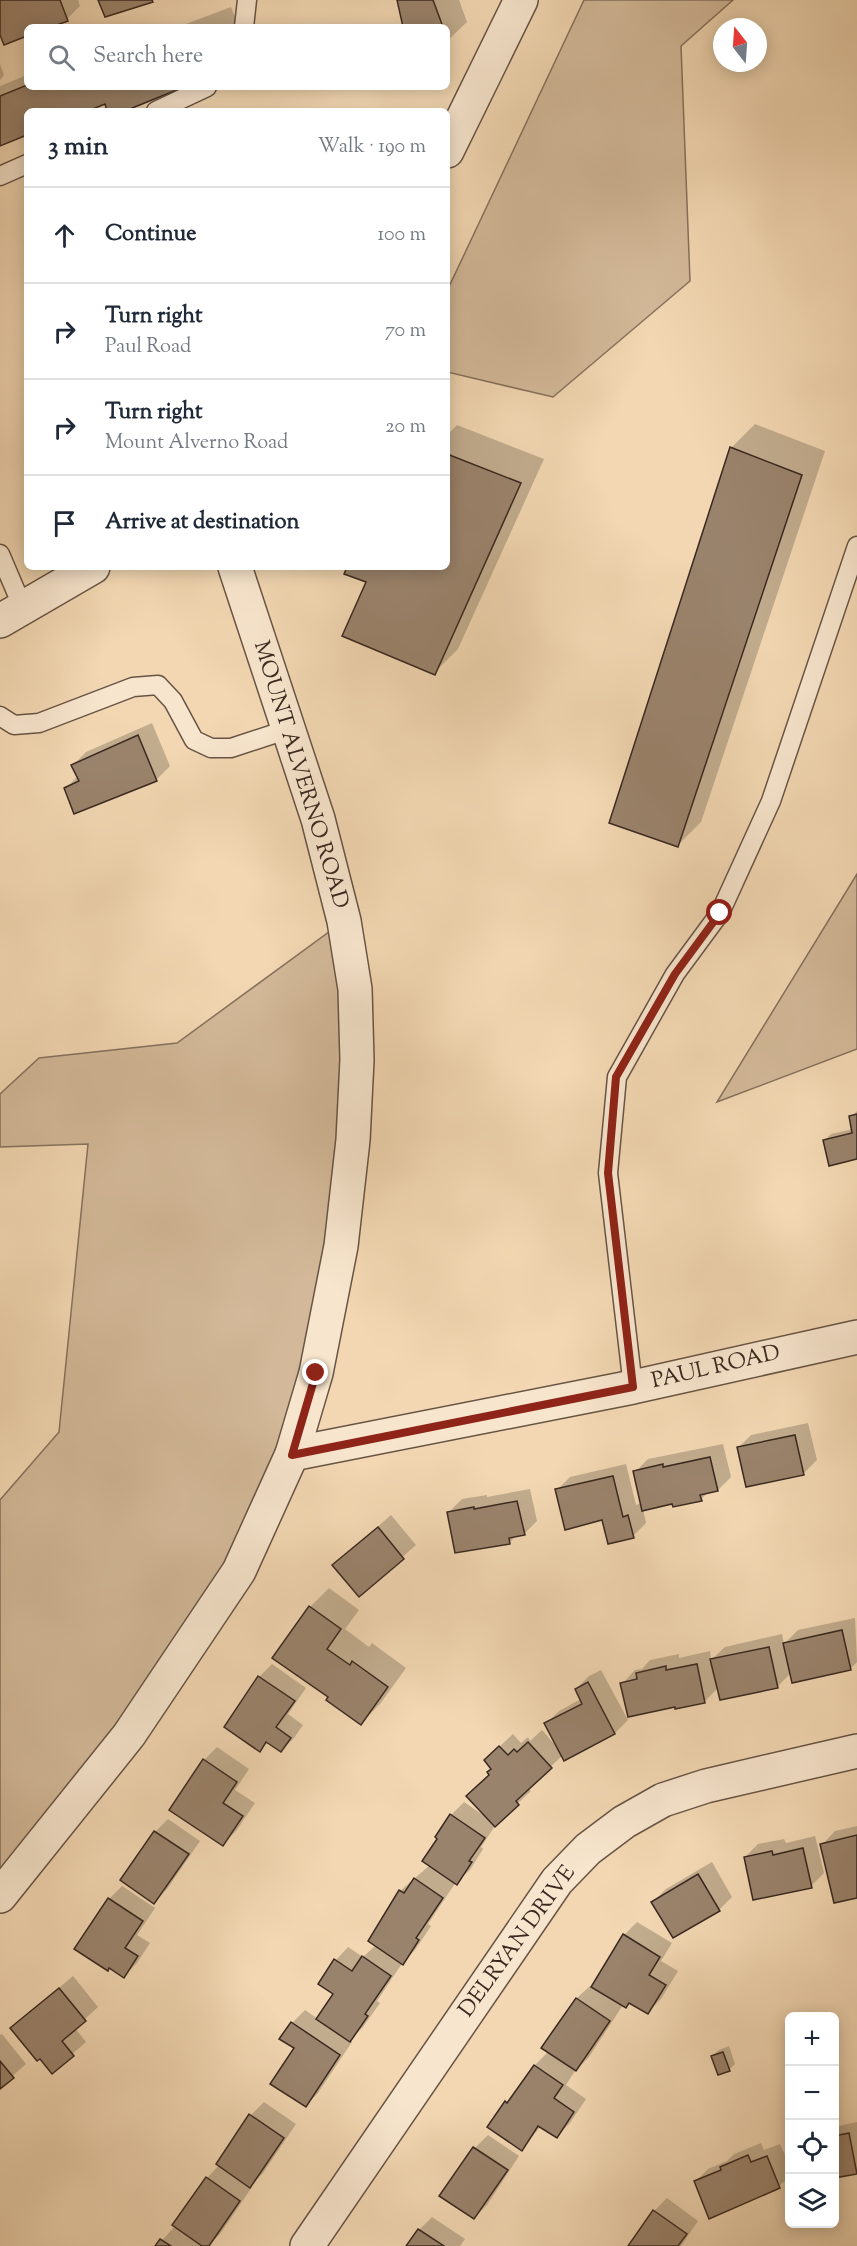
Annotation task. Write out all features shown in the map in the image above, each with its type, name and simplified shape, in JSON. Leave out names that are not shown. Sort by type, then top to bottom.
[{"type":"street","points":[[450,145],[520,0]]},
{"type":"street","points":[[12,614],[88,570]]},
{"type":"street","name":"MOUNT ALVERNO ROAD","points":[[0,1896],[129,1735],[239,1570],[292,1455],[316,1373],[341,1246],[354,1140],[357,1060],[355,989],[344,921],[318,819],[236,570]]},
{"type":"street","name":"PAUL ROAD","points":[[292,1455],[633,1387],[857,1337]]},
{"type":"street","name":"DELRYAN DRIVE","points":[[308,2246],[557,1881],[588,1849],[624,1822],[663,1800],[706,1786],[857,1751]]},
{"type":"lane","points":[[244,24],[246,0]]},
{"type":"lane","points":[[162,108],[201,90]]},
{"type":"lane","points":[[0,176],[24,165]]},
{"type":"lane","points":[[633,1387],[608,1173],[616,1077],[675,974],[720,913],[771,801],[857,546]]},
{"type":"lane","points":[[0,554],[12,614]]},
{"type":"lane","points":[[0,716],[14,725],[39,723],[133,687],[158,685],[173,701],[194,740],[210,748],[231,748],[288,729]]},
{"type":"shaded area","points":[[584,0],[733,0],[681,46],[690,281],[553,397],[450,373],[450,285]]},
{"type":"shaded area","points":[[857,874],[857,1049],[717,1102]]},
{"type":"shaded area","points":[[344,921],[341,1246],[239,1571],[0,1896],[0,1500],[59,1432],[88,1144],[0,1147],[0,1094],[39,1058],[177,1043]]},
{"type":"building","points":[[0,0],[60,0],[68,21],[60,24],[24,24],[24,37],[4,45],[0,35]]},
{"type":"building","points":[[98,0],[152,0],[153,2],[105,17]]},
{"type":"building","points":[[397,0],[433,0],[442,24],[402,24]]},
{"type":"building","points":[[24,86],[24,90],[177,90],[132,108],[106,108],[105,104],[95,108],[24,108],[24,136],[0,146],[0,96]]},
{"type":"building","points":[[730,447],[802,475],[678,847],[609,823]]},
{"type":"building","points":[[450,455],[521,483],[435,675],[342,636],[366,582],[344,574],[346,570],[450,570]]},
{"type":"building","points":[[138,735],[157,781],[74,814],[64,788],[79,781],[71,765]]},
{"type":"building","points":[[857,1114],[857,1159],[829,1166],[823,1140],[852,1133],[849,1116]]},
{"type":"building","points":[[795,1435],[804,1475],[746,1487],[737,1447]]},
{"type":"building","points":[[710,1457],[718,1491],[700,1495],[702,1501],[673,1507],[672,1504],[642,1511],[633,1471]]},
{"type":"building","points":[[613,1476],[623,1517],[628,1515],[634,1538],[608,1544],[602,1520],[565,1530],[555,1489]]},
{"type":"building","points":[[517,1501],[525,1535],[509,1538],[510,1544],[455,1553],[447,1512]]},
{"type":"building","points":[[378,1527],[404,1559],[359,1597],[332,1565]]},
{"type":"building","points":[[309,1606],[341,1629],[327,1649],[350,1665],[352,1661],[388,1687],[361,1725],[326,1700],[328,1697],[272,1658]]},
{"type":"building","points":[[842,1630],[851,1670],[792,1683],[783,1643]]},
{"type":"building","points":[[769,1647],[778,1688],[720,1700],[710,1659]]},
{"type":"building","points":[[697,1664],[705,1703],[628,1717],[620,1683],[637,1679],[636,1673],[666,1666],[666,1670]]},
{"type":"building","points":[[258,1676],[295,1701],[276,1727],[291,1738],[281,1752],[266,1742],[260,1752],[224,1727]]},
{"type":"building","points":[[588,1682],[615,1734],[564,1761],[544,1723],[582,1704],[575,1689]]},
{"type":"building","points":[[528,1742],[552,1768],[516,1801],[519,1805],[495,1827],[466,1796],[489,1775],[487,1772],[491,1769],[484,1760],[499,1746],[508,1755],[514,1749],[517,1752]]},
{"type":"building","points":[[203,1759],[237,1782],[223,1803],[243,1816],[223,1846],[169,1810]]},
{"type":"building","points":[[450,1814],[485,1838],[469,1861],[472,1862],[457,1885],[422,1861]]},
{"type":"building","points":[[154,1831],[189,1854],[154,1904],[120,1880]]},
{"type":"building","points":[[857,1835],[857,1898],[834,1903],[820,1844]]},
{"type":"building","points":[[803,1848],[812,1888],[753,1900],[744,1857],[772,1851],[773,1855]]},
{"type":"building","points":[[698,1874],[720,1911],[673,1938],[651,1902]]},
{"type":"building","points":[[414,1878],[443,1898],[416,1938],[419,1940],[403,1965],[368,1941],[399,1890],[404,1893]]},
{"type":"building","points":[[108,1898],[143,1921],[125,1948],[138,1956],[124,1978],[109,1968],[108,1971],[74,1949]]},
{"type":"building","points":[[623,1934],[660,1957],[649,1975],[666,1985],[648,2014],[629,2003],[626,2008],[591,1987]]},
{"type":"building","points":[[362,1956],[391,1976],[365,2014],[368,2016],[350,2042],[316,2019],[333,1994],[318,1984],[334,1959],[352,1971]]},
{"type":"building","points":[[59,1988],[86,2021],[62,2041],[74,2056],[52,2074],[40,2059],[37,2061],[10,2028]]},
{"type":"building","points":[[576,1998],[610,2021],[576,2071],[541,2048]]},
{"type":"building","points":[[291,2022],[340,2055],[306,2107],[270,2084],[294,2048],[279,2039]]},
{"type":"building","points":[[723,2052],[730,2071],[718,2075],[711,2056]]},
{"type":"building","points":[[0,2061],[14,2078],[0,2089]]},
{"type":"building","points":[[534,2065],[563,2085],[554,2098],[574,2112],[557,2138],[538,2126],[522,2151],[487,2127]]},
{"type":"building","points":[[249,2114],[284,2138],[250,2188],[216,2164]]},
{"type":"building","points":[[849,2133],[857,2174],[839,2177],[839,2135]]},
{"type":"building","points":[[473,2147],[508,2170],[474,2219],[439,2196]]},
{"type":"building","points":[[748,2155],[751,2162],[767,2156],[780,2188],[709,2219],[694,2181],[721,2170],[720,2167]]},
{"type":"building","points":[[206,2177],[240,2201],[209,2246],[202,2246],[172,2225]]},
{"type":"building","points":[[653,2210],[687,2234],[678,2246],[628,2246]]},
{"type":"building","points":[[418,2229],[444,2246],[406,2246]]},
{"type":"building","points":[[160,2239],[171,2246],[155,2246]]},
{"type":"route","points":[[316,1373],[292,1455],[633,1387],[608,1173],[616,1077],[675,974],[720,913]]}]
